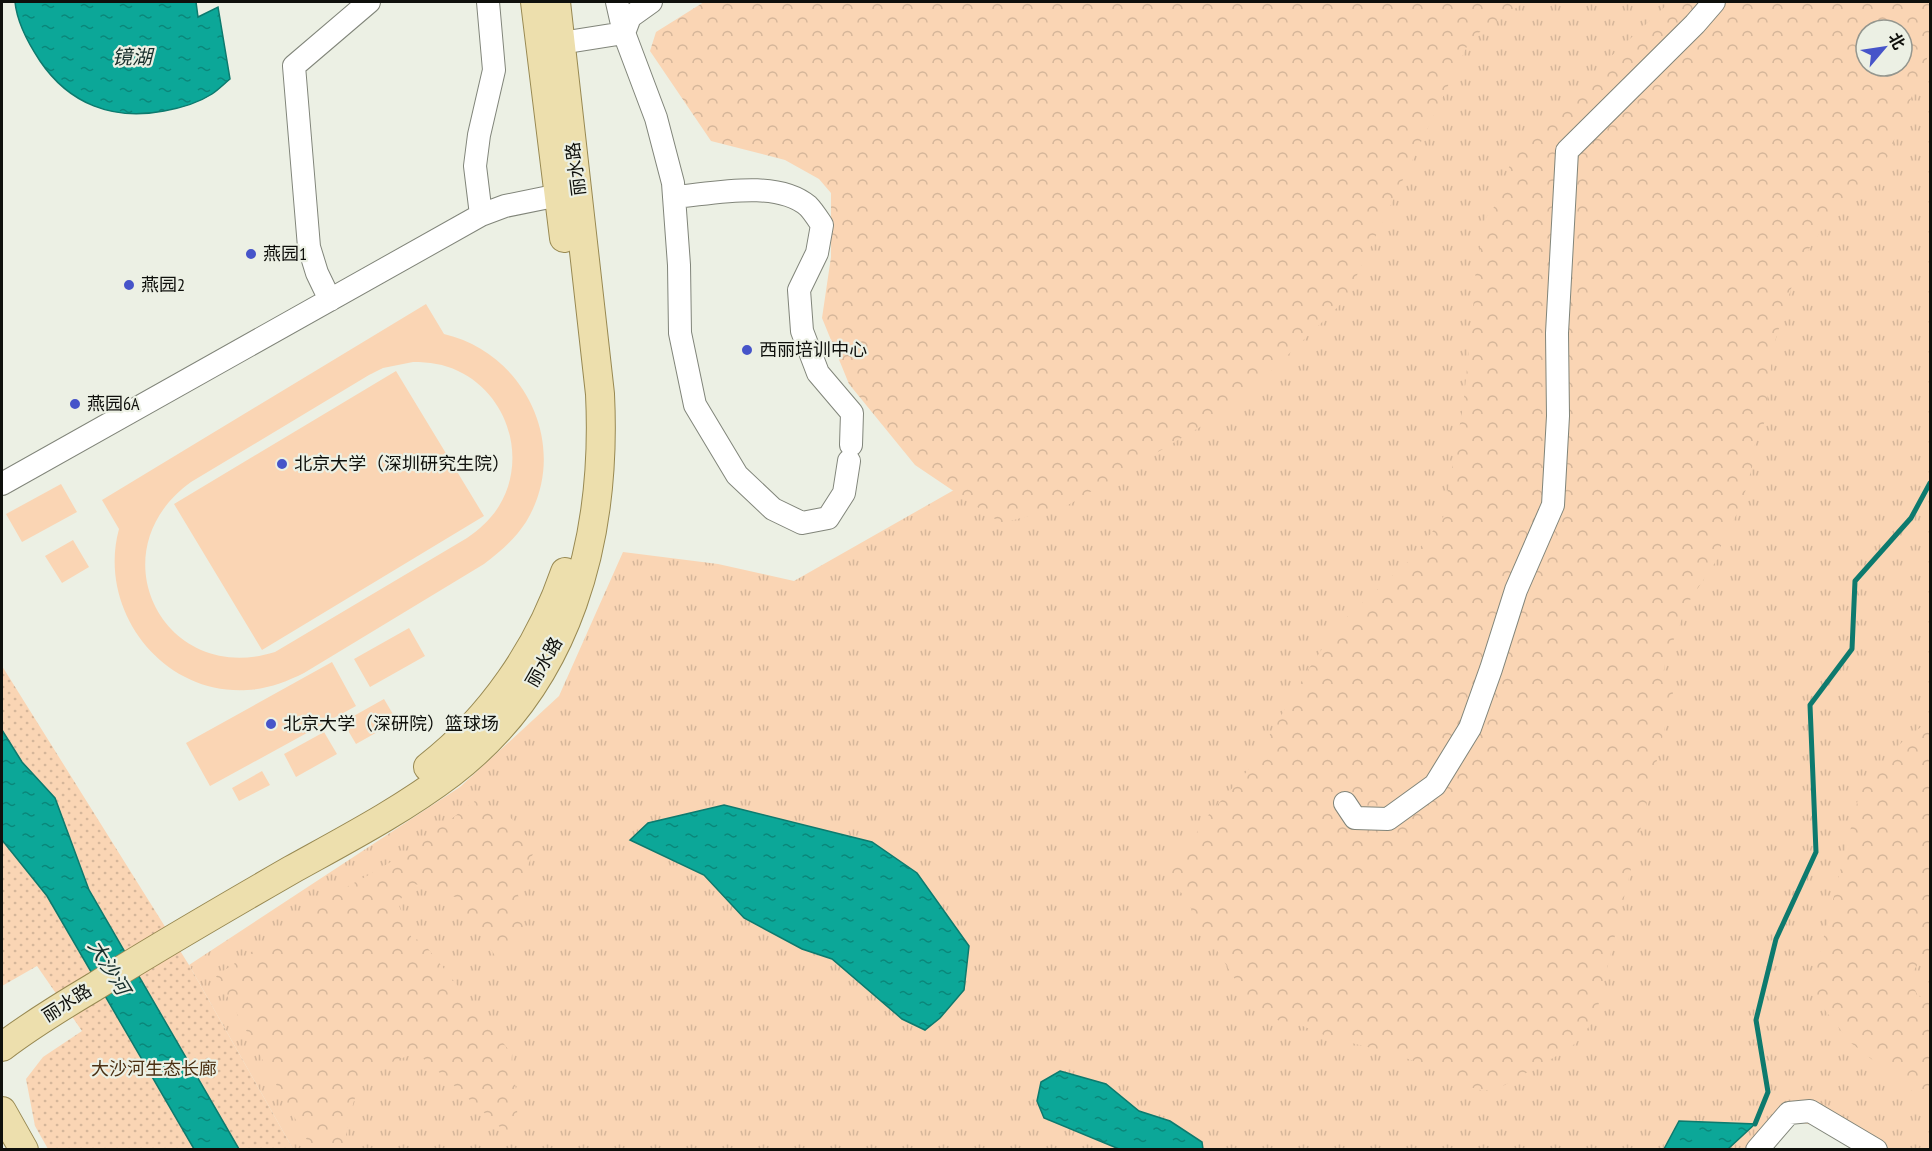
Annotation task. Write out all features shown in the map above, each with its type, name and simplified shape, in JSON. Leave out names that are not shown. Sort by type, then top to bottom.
[{"type":"main road","name":"丽水路","points":[[2,1047],[15,1022],[368,806],[429,766],[454,745],[485,712],[516,671],[541,628],[558,593],[574,537],[579,510],[583,451],[580,372],[535,2]]},
{"type":"main road","name":"丽水路","points":[[169,929],[374,824],[451,773],[482,746],[515,709],[551,654],[568,620],[580,586],[590,546],[596,512],[602,434],[599,382],[556,2]]},
{"type":"main road","points":[[2,1112],[24,1149]]},
{"type":"street","points":[[330,300],[317,273],[309,247],[294,66],[369,2]]},
{"type":"street","points":[[481,215],[476,166],[479,135],[494,70],[489,2]]},
{"type":"street","points":[[617,2],[624,33],[656,118],[673,183],[674,197],[679,265],[680,333],[695,405],[737,475],[773,508],[802,523],[828,518],[844,493],[850,453],[852,413],[818,373],[802,331],[799,290],[817,253],[822,225],[807,206],[782,193],[749,190],[674,197]]},
{"type":"street","points":[[624,33],[630,17],[651,2]]},
{"type":"street","points":[[1346,803],[1355,818],[1388,819],[1435,784],[1470,728],[1516,590],[1553,505],[1558,416],[1557,333],[1567,151],[1695,24],[1714,2]]},
{"type":"street","points":[[561,43],[624,33]]},
{"type":"street","points":[[2,484],[481,215],[505,206],[559,195]]},
{"type":"street","points":[[1757,1149],[1790,1113],[1809,1111],[1876,1149]]},
{"type":"green space","points":[[704,2],[1525,2],[1471,38],[1345,300],[1234,407],[1063,508],[1001,523],[915,465],[849,384],[822,318],[831,257],[831,193],[819,179],[785,160],[711,141],[650,51],[656,32]]},
{"type":"green space","points":[[849,2],[1930,2],[1930,1149],[1852,1149],[1818,1126],[1793,1121],[1770,1150],[293,1149],[189,965],[460,787],[559,696],[623,552],[718,564],[794,581],[954,490]]},
{"type":"green space","points":[[1670,2],[1930,2],[1930,51],[1887,158],[1868,182],[1851,192],[1831,215],[1798,266],[1773,348],[1765,421],[1752,451],[1753,464],[1741,506],[1722,542],[1718,558],[1688,603],[1665,662],[1663,676],[1673,693],[1595,1019],[1576,1043],[1560,1054],[1501,1087],[1483,1091],[1464,1085],[1448,1074],[1388,1052],[1331,1038],[1298,1024],[1280,1021],[1263,1014],[1251,1005],[1164,865],[1196,834],[1204,820],[1250,768],[1310,667],[1338,625],[1411,559],[1443,518],[1463,407],[1475,277],[1485,219],[1494,207],[1519,141]]},
{"type":"green space","points":[[426,304],[444,334],[473,344],[498,361],[518,382],[533,407],[541,435],[544,464],[539,493],[526,522],[501,550],[484,564],[304,673],[262,688],[247,690],[216,688],[188,678],[163,662],[142,641],[127,616],[118,589],[115,559],[119,529],[102,500]],"holes":[[[413,362],[442,365],[458,371],[475,381],[490,395],[501,411],[512,449],[512,468],[508,488],[489,519],[467,538],[275,652],[235,658],[201,650],[174,632],[155,606],[146,575],[148,543],[162,511],[191,482],[369,375],[383,368]]]},
{"type":"green space","points":[[396,371],[484,516],[262,650],[174,504]]},
{"type":"green space","points":[[61,484],[77,512],[22,542],[6,514]]},
{"type":"green space","points":[[73,540],[89,567],[62,583],[45,556]]},
{"type":"green space","points":[[409,628],[425,656],[370,687],[354,659]]},
{"type":"green space","name":"北京大学（深研院）篮球场","points":[[332,662],[356,706],[210,786],[186,743]]},
{"type":"green space","name":"大沙河生态长廊","points":[[2,666],[189,965],[293,1149],[48,1149],[35,1126],[26,1079],[43,1057],[82,1031],[37,966],[2,986]]},
{"type":"green space","points":[[384,699],[397,721],[356,744],[343,722]]},
{"type":"green space","points":[[1930,720],[1930,956],[1919,962],[1909,978],[1918,996],[1930,999],[1930,1105],[1851,1043],[1817,1000],[1817,964],[1862,783],[1903,741]]},
{"type":"green space","points":[[324,732],[337,754],[296,777],[284,754]]},
{"type":"green space","points":[[262,771],[270,785],[239,801],[232,788]]},
{"type":"green space","points":[[475,801],[504,810],[536,847],[517,890],[526,932],[498,960],[455,897],[412,883],[398,903],[412,939],[421,940],[512,1054],[520,1136],[510,1136],[430,1064],[414,1055],[387,1064],[363,1079],[355,1098],[346,1132],[352,1149],[312,1149],[216,976],[350,885],[399,857]]},
{"type":"water","name":"镜湖","points":[[15,2],[196,2],[198,17],[218,7],[230,79],[207,97],[170,110],[127,113],[94,106],[64,88],[40,61],[24,33]]},
{"type":"water","name":"大沙河","points":[[2,730],[22,762],[55,798],[89,890],[239,1149],[194,1149],[47,896],[2,840]]},
{"type":"water","points":[[724,805],[872,842],[917,873],[969,946],[964,990],[940,1018],[925,1030],[902,1019],[832,959],[802,949],[744,918],[704,875],[630,840],[648,823]]},
{"type":"water","points":[[1060,1071],[1106,1084],[1139,1111],[1170,1121],[1202,1142],[1203,1149],[1119,1149],[1044,1118],[1037,1101],[1041,1082]]},
{"type":"water","points":[[1679,1121],[1755,1124],[1728,1149],[1664,1149]]},
{"type":"waterway","points":[[1755,1124],[1768,1092],[1756,1020],[1776,939],[1816,852],[1810,705],[1852,649],[1855,581],[1911,518],[1930,483]]},
{"type":"place","name":"燕园1","points":[[251,254]]},
{"type":"place","name":"燕园2","points":[[129,285]]},
{"type":"place","name":"西丽培训中心","points":[[747,350]]},
{"type":"place","name":"燕园6A","points":[[75,404]]},
{"type":"place","name":"北京大学（深圳研究生院）","points":[[282,464]]},
{"type":"place","name":"北京大学（深研院）篮球场","points":[[271,724]]}]
